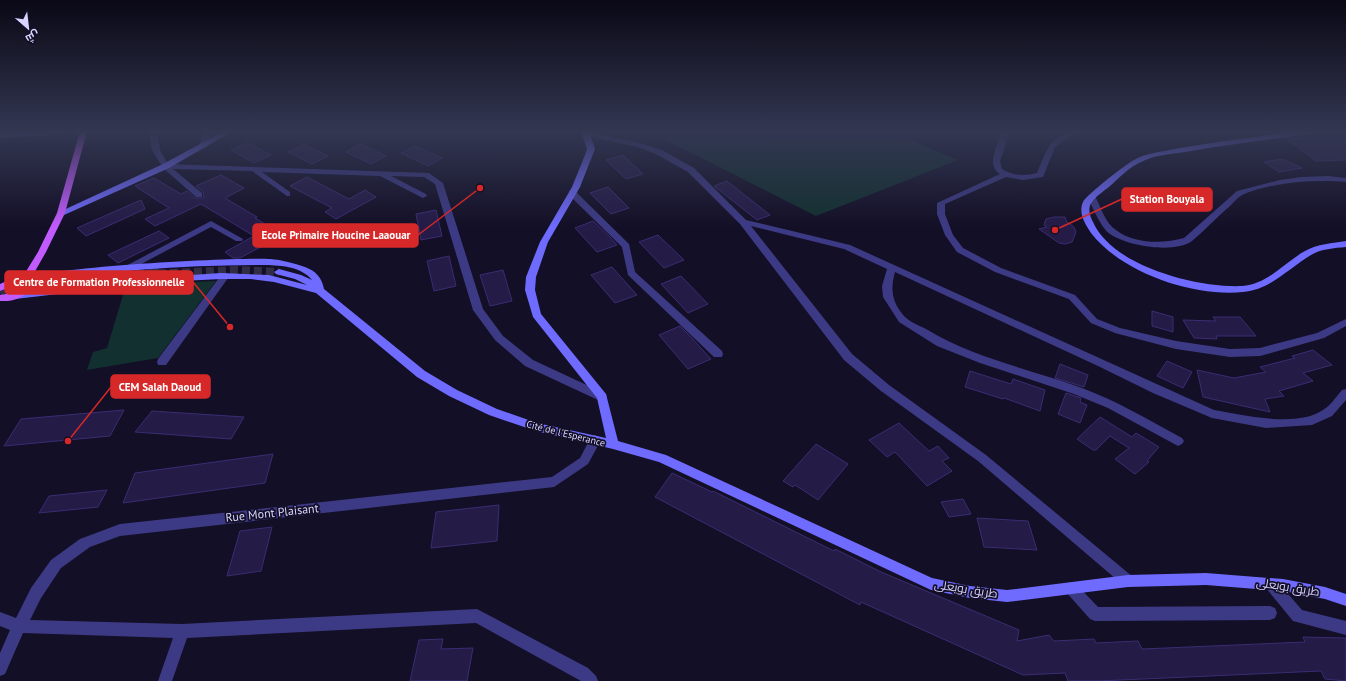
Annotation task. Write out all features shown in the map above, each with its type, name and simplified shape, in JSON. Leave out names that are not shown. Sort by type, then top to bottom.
[{"type":"main road","points":[[25,281],[32,266],[42,252],[60,213],[75,163]]},
{"type":"main road","points":[[60,213],[172,163]]},
{"type":"main road","name":"Cité de l'Esperance","points":[[279,272],[298,277],[319,290],[421,374],[452,393],[493,412],[536,427],[612,444],[602,397],[536,315],[530,290],[531,277],[544,242],[572,193],[586,163]]},
{"type":"main road","points":[[1134,163],[1087,202],[1085,213],[1091,227],[1102,241],[1120,256],[1147,271],[1173,280],[1217,289],[1244,288],[1263,284],[1309,252],[1324,247],[1346,244]]},
{"type":"main road","points":[[0,298],[125,282],[225,276],[268,278],[304,289],[319,290],[317,280],[310,273],[281,264],[207,263],[125,269],[71,274],[5,285]]},
{"type":"main road","points":[[5,285],[32,266]]},
{"type":"main road","points":[[0,308],[28,288],[25,281]]},
{"type":"main road","name":"طريق بويعلى","points":[[612,444],[662,458],[931,584],[970,592],[1007,596],[1128,581],[1206,578],[1271,584],[1325,593],[1346,600]]},
{"type":"street","points":[[164,163],[199,195]]},
{"type":"street","points":[[679,163],[691,170],[743,222],[848,357],[885,388],[982,458],[1128,581]]},
{"type":"street","points":[[997,163],[999,170],[1005,175],[1014,179],[1024,179],[1040,175],[1045,163]]},
{"type":"street","points":[[166,166],[426,175],[439,182],[478,310],[499,338],[529,363],[602,397]]},
{"type":"street","points":[[254,169],[287,194]]},
{"type":"street","points":[[380,174],[423,196]]},
{"type":"street","points":[[1005,175],[941,203],[941,214],[949,235],[960,250],[998,270],[1072,298],[1094,321],[1118,331],[1176,345],[1230,353],[1260,352],[1320,336],[1346,322]]},
{"type":"street","points":[[1092,198],[1100,215],[1112,232],[1134,242],[1154,245],[1173,244],[1187,240],[1240,193],[1280,182],[1301,179],[1328,178],[1346,180]]},
{"type":"street","points":[[572,193],[626,246],[631,272],[718,354]]},
{"type":"street","points":[[743,222],[847,247],[1102,363],[1156,390],[1212,414],[1266,424],[1312,421],[1328,413],[1346,393]]},
{"type":"street","points":[[125,269],[211,224],[239,239]]},
{"type":"street","points":[[892,268],[887,286],[888,297],[902,320],[941,343],[984,360],[1078,391],[1112,405],[1178,442]]},
{"type":"street","points":[[162,362],[225,276]]},
{"type":"street","name":"Rue Mont Plaisant","points":[[0,668],[18,626],[36,593],[56,564],[85,543],[120,530],[554,482],[584,461],[595,440]]},
{"type":"street","points":[[1271,584],[1298,616],[1346,628]]},
{"type":"street","points":[[1071,588],[1095,614],[1270,613]]},
{"type":"street","points":[[0,620],[18,626],[182,631],[477,616],[582,673],[591,681]]},
{"type":"street","points":[[165,681],[182,631]]},
{"type":"green space","points":[[711,163],[951,163],[816,216]]},
{"type":"green space","points":[[216,281],[158,358],[87,370],[93,352],[107,348],[126,285]]},
{"type":"building","points":[[421,163],[434,163],[428,166]]},
{"type":"building","points":[[609,163],[631,163],[643,174],[626,179]]},
{"type":"building","points":[[1265,163],[1290,163],[1302,168],[1279,172]]},
{"type":"building","points":[[221,175],[244,188],[225,198],[283,235],[240,258],[233,258],[225,252],[254,236],[201,204],[155,226],[145,219],[169,208],[135,186],[154,178],[181,194],[187,191],[195,198],[202,198],[204,197],[203,192],[196,186]]},
{"type":"building","points":[[307,177],[349,199],[365,190],[376,197],[336,219],[325,212],[332,208],[290,186]]},
{"type":"building","points":[[727,181],[770,215],[757,220],[714,186]]},
{"type":"building","points":[[608,187],[629,208],[611,214],[590,193]]},
{"type":"building","points":[[141,200],[145,209],[86,236],[77,228]]},
{"type":"building","points":[[436,210],[442,236],[421,240],[416,214]]},
{"type":"building","points":[[1065,217],[1067,222],[1074,227],[1076,232],[1072,242],[1065,244],[1059,243],[1039,229],[1047,227],[1044,225],[1046,219]]},
{"type":"building","points":[[593,221],[617,245],[597,252],[575,228]]},
{"type":"building","points":[[159,231],[169,238],[118,263],[108,255]]},
{"type":"building","points":[[658,235],[684,260],[664,268],[639,242]]},
{"type":"building","points":[[449,256],[456,286],[434,291],[427,261]]},
{"type":"building","points":[[612,267],[637,295],[615,303],[591,275]]},
{"type":"building","points":[[503,270],[512,301],[490,306],[480,275]]},
{"type":"building","points":[[681,276],[708,304],[688,313],[661,284]]},
{"type":"building","points":[[1152,311],[1173,317],[1173,332],[1152,326]]},
{"type":"building","points":[[1213,317],[1240,317],[1256,336],[1216,336],[1217,339],[1194,338],[1183,320],[1216,321]]},
{"type":"building","points":[[680,326],[711,359],[688,369],[659,335]]},
{"type":"building","points":[[1313,350],[1332,365],[1303,373],[1313,381],[1279,391],[1284,396],[1265,399],[1270,412],[1203,397],[1197,370],[1234,378],[1266,372],[1260,367],[1295,358],[1292,356]]},
{"type":"building","points":[[1167,361],[1192,372],[1183,388],[1157,376]]},
{"type":"building","points":[[1060,364],[1088,375],[1084,387],[1055,378]]},
{"type":"building","points":[[970,371],[1011,384],[1013,379],[1045,390],[1040,411],[1004,398],[1003,399],[965,387]]},
{"type":"building","points":[[1066,393],[1081,398],[1080,402],[1087,405],[1080,423],[1058,414]]},
{"type":"building","points":[[124,410],[110,436],[4,446],[21,419]]},
{"type":"building","points":[[152,411],[244,417],[231,439],[135,432]]},
{"type":"building","points":[[1100,417],[1132,437],[1136,433],[1159,447],[1147,461],[1149,462],[1135,474],[1115,459],[1129,448],[1110,436],[1096,450],[1093,450],[1077,439]]},
{"type":"building","points":[[899,423],[929,451],[938,446],[949,458],[942,461],[952,471],[927,486],[895,452],[887,457],[869,440]]},
{"type":"building","points":[[816,444],[848,464],[818,500],[795,485],[793,487],[783,481]]},
{"type":"building","points":[[273,454],[265,483],[123,503],[135,473]]},
{"type":"building","points":[[672,473],[712,492],[713,491],[834,551],[835,549],[881,572],[1019,630],[1017,641],[1049,635],[1054,641],[1094,639],[1096,643],[1138,641],[1142,649],[1305,642],[1303,637],[1346,638],[1346,681],[1325,679],[1321,671],[1098,681],[1068,681],[1065,673],[1023,675],[861,602],[860,605],[655,497]]},
{"type":"building","points":[[107,490],[98,507],[39,513],[49,496]]},
{"type":"building","points":[[963,499],[971,514],[949,517],[941,502]]},
{"type":"building","points":[[499,505],[497,541],[431,548],[436,512]]},
{"type":"building","points":[[977,518],[1028,521],[1037,550],[984,547]]},
{"type":"building","points":[[272,527],[261,571],[227,576],[240,531]]},
{"type":"building","points":[[443,639],[441,649],[473,648],[467,681],[410,681],[419,640]]},
{"type":"tunnel","points":[[153,274],[237,270],[279,272]]},
{"type":"tunnel","points":[[153,274],[162,273]]},
{"type":"tunnel","points":[[146,274],[153,274]]},
{"type":"tunnel","points":[[0,291],[97,278],[153,274]]},
{"type":"place","name":"Ecole Primaire Houcine Laaouar","points":[[480,188]]},
{"type":"place","name":"Station Bouyala","points":[[1055,230]]},
{"type":"place","name":"Centre de Formation Professionnelle","points":[[230,327]]},
{"type":"place","name":"CEM Salah Daoud","points":[[68,441]]}]
